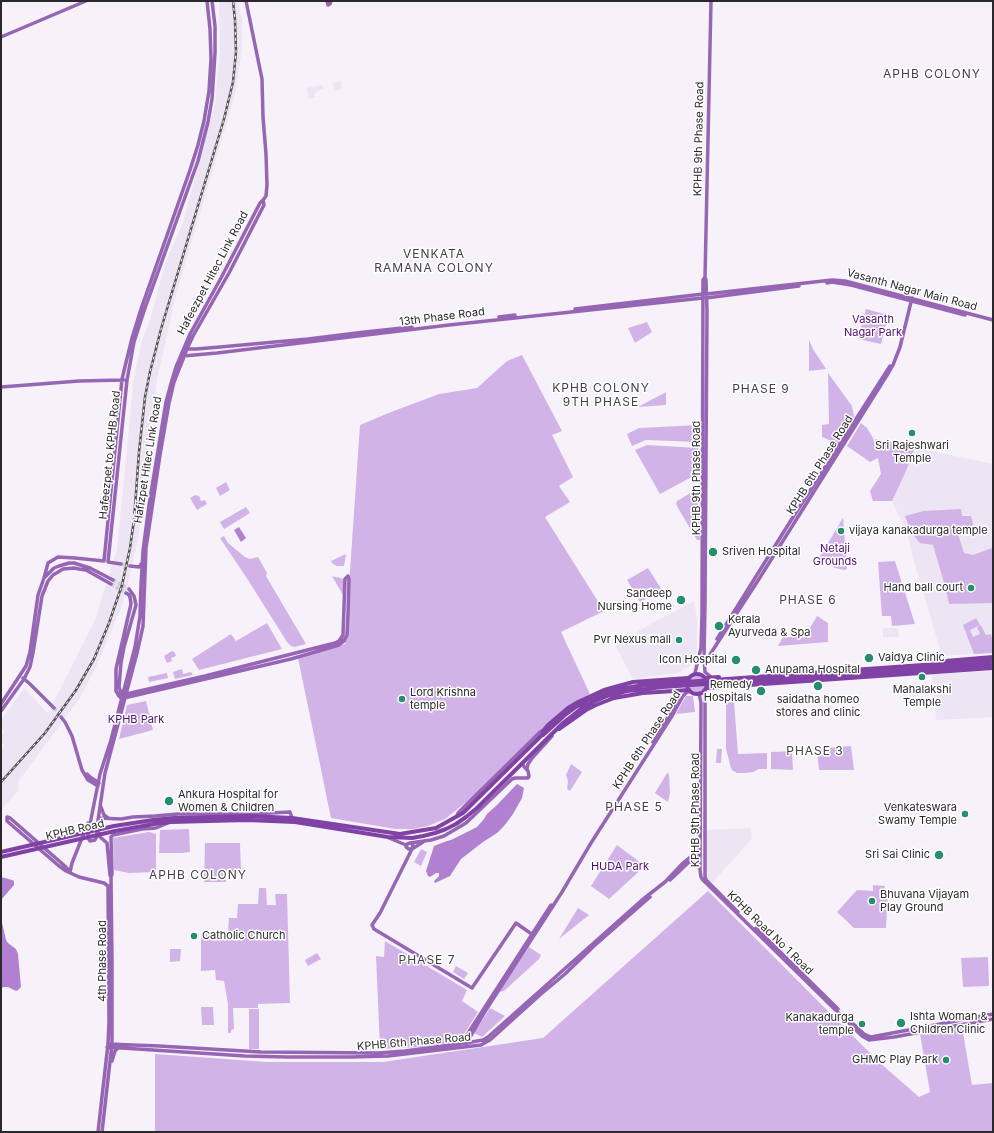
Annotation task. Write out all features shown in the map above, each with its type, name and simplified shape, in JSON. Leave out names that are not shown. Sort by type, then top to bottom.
[{"type":"main road","points":[[705,678],[993,657]]},
{"type":"main road","points":[[544,732],[565,715],[588,700],[608,692],[643,685],[993,660]]},
{"type":"main road","points":[[154,822],[247,820],[295,822],[388,838],[412,838],[424,836],[456,824],[477,808],[560,725],[593,702],[607,696],[628,691],[663,687],[993,664]]},
{"type":"main road","points":[[705,689],[993,668]]},
{"type":"main road","points":[[790,672],[790,682]]},
{"type":"main road","points":[[154,822],[185,817],[244,816],[292,818],[400,834],[436,828],[456,818],[478,800],[556,718],[578,702],[604,690],[633,682],[688,678],[695,674],[700,674],[705,678],[707,683],[705,689],[700,694],[694,694],[689,691],[658,692],[624,696],[607,700],[576,716],[563,727],[554,732]]},
{"type":"main road","points":[[688,678],[686,684],[689,691]]},
{"type":"main road","points":[[657,680],[658,692]]},
{"type":"main road","name":"KPHB Road","points":[[1,852],[114,826],[154,822]]},
{"type":"main road","name":"KPHB Road","points":[[1,857],[154,822]]},
{"type":"street","points":[[1,37],[86,1]]},
{"type":"street","points":[[106,562],[122,379],[141,309],[190,170],[204,121],[209,91],[211,59],[207,1]]},
{"type":"street","points":[[127,380],[134,342],[198,161],[208,122],[212,100],[215,54],[215,26],[212,1]]},
{"type":"street","name":"Hafeezpet Hitec Link Road","points":[[182,356],[192,335],[214,300],[245,243],[264,205],[266,196],[266,154],[262,79],[246,1]]},
{"type":"street","points":[[328,1],[328,5],[331,1]]},
{"type":"street","name":"KPHB 9th Phase Road","points":[[711,1],[705,277],[703,280],[704,659],[705,672],[711,677]]},
{"type":"street","name":"Vasanth Nagar Main Road","points":[[704,296],[832,280],[845,281],[993,321]]},
{"type":"street","name":"KPHB 9th Phase Road","points":[[695,674],[701,648],[702,615],[704,296]]},
{"type":"street","name":"13th Phase Road","points":[[182,356],[217,353],[406,329],[704,296]]},
{"type":"street","name":"KPHB 6th Phase Road","points":[[704,659],[708,656],[781,545],[889,372],[900,347],[912,299]]},
{"type":"street","name":"13th Phase Road","points":[[185,348],[217,348],[406,329]]},
{"type":"street","points":[[217,348],[217,353]]},
{"type":"street","points":[[100,785],[100,805],[96,838],[94,841],[88,838],[91,819],[100,785],[143,626],[146,548],[168,411],[174,382],[182,356]]},
{"type":"street","name":"Hafizpet Hitec Link Road","points":[[124,696],[135,648],[140,616],[143,551],[166,402],[172,380],[182,356]]},
{"type":"street","name":"KPHB 6th Phase Road","points":[[705,651],[709,651],[895,359]]},
{"type":"street","name":"Hafeezpet to KPHB Road","points":[[1,387],[79,381],[127,380],[106,562]]},
{"type":"street","points":[[1,704],[23,678],[28,660],[38,596],[48,563],[58,557],[121,564]]},
{"type":"street","points":[[44,578],[59,566],[74,563],[90,568],[113,580]]},
{"type":"street","points":[[130,566],[138,567],[142,563]]},
{"type":"street","points":[[1,711],[30,667],[42,596],[52,575],[63,569],[74,568],[86,570],[111,584]]},
{"type":"street","points":[[127,591],[131,604],[116,669],[116,691],[119,696],[173,685],[335,644],[342,640],[347,635],[348,576],[346,579],[342,640]]},
{"type":"street","points":[[23,678],[30,684],[54,709],[29,685],[23,678]]},
{"type":"street","points":[[20,683],[29,685]]},
{"type":"street","name":"KPHB 9th Phase Road","points":[[705,689],[706,880],[801,972],[863,1035]]},
{"type":"street","name":"KPHB 6th Phase Road","points":[[533,935],[676,704],[679,697],[676,691]]},
{"type":"street","name":"KPHB 6th Phase Road","points":[[463,1045],[684,696],[689,691]]},
{"type":"street","name":"KPHB Road No 1 Road","points":[[700,694],[699,850],[700,873],[703,880],[863,1035]]},
{"type":"street","points":[[62,717],[66,722],[72,736],[82,770],[88,779],[100,785]]},
{"type":"street","points":[[527,769],[528,764],[554,732]]},
{"type":"street","points":[[408,845],[444,836],[466,823],[512,779],[526,778],[529,776],[523,762]]},
{"type":"street","name":"4th Phase Road","points":[[100,805],[104,814],[109,819],[113,835],[111,837],[112,962],[110,1046]]},
{"type":"street","points":[[98,820],[178,814],[251,814],[290,812],[292,818]]},
{"type":"street","points":[[7,817],[10,818],[70,872],[59,866],[7,821],[7,817]]},
{"type":"street","points":[[70,872],[72,863],[91,819]]},
{"type":"street","name":"4th Phase Road","points":[[98,820],[100,837],[108,843],[111,877]]},
{"type":"street","points":[[113,835],[142,829],[156,828],[171,822]]},
{"type":"street","points":[[388,838],[408,845],[413,845],[412,849]]},
{"type":"street","points":[[424,841],[412,849],[407,857],[372,927],[472,988],[516,923],[533,935]]},
{"type":"street","points":[[407,857],[408,845]]},
{"type":"street","points":[[408,845],[409,849],[412,849]]},
{"type":"street","name":"KPHB 6th Phase Road","points":[[463,1045],[480,1041],[488,1037],[642,900],[665,882],[683,863],[699,850]]},
{"type":"street","name":"KPHB 6th Phase Road","points":[[110,1046],[118,1048],[287,1058],[378,1055],[463,1045],[481,1045],[490,1040],[631,913],[688,863],[700,855]]},
{"type":"street","name":"4th Phase Road","points":[[70,872],[85,879],[104,882],[108,886],[110,1046]]},
{"type":"street","points":[[863,1035],[871,1037],[993,1014]]},
{"type":"street","points":[[863,1035],[869,1040],[874,1040],[993,1019]]},
{"type":"street","points":[[102,1132],[110,1066],[110,1046]]},
{"type":"street","points":[[98,1132],[110,1046]]},
{"type":"street","name":"KPHB 6th Phase Road","points":[[110,1046],[160,1046],[261,1052],[378,1055]]},
{"type":"street","points":[[110,1066],[118,1048]]},
{"type":"shaded area","points":[[219,1],[238,1],[242,19],[242,48],[236,91],[176,295],[157,380],[138,540],[123,603],[96,667],[80,698],[18,782],[19,790],[1,810],[1,751],[4,746],[1,741],[1,736],[4,731],[1,727],[1,720],[24,688],[48,713],[95,620],[117,549],[134,377],[142,341],[150,320],[165,264],[183,222],[215,103],[220,53]]},
{"type":"shaded area","points":[[341,81],[342,89],[335,91],[333,83]]},
{"type":"shaded area","points":[[322,85],[323,89],[320,89],[320,91],[314,94],[315,97],[309,99],[307,88]]},
{"type":"shaded area","points":[[875,439],[993,464],[993,653],[942,656],[908,536],[892,501],[873,501],[870,491],[881,474]]},
{"type":"shaded area","points":[[239,527],[246,538],[241,542],[234,530]]},
{"type":"shaded area","points":[[694,601],[697,618],[697,651],[693,662],[687,668],[678,673],[633,679],[615,645]]},
{"type":"shaded area","points":[[883,628],[898,628],[899,637],[883,637]]},
{"type":"shaded area","points":[[993,671],[993,717],[936,720],[932,674]]},
{"type":"shaded area","points":[[517,784],[524,788],[522,798],[504,826],[497,833],[461,859],[450,876],[435,883],[434,881],[439,876],[439,873],[436,873],[430,877],[426,871],[434,846],[451,840],[477,827],[487,814]]},
{"type":"shaded area","points":[[751,828],[752,838],[750,841],[711,884],[706,880],[705,830]]},
{"type":"shaded area","points":[[1,877],[14,881],[14,885],[1,900]]},
{"type":"shaded area","points":[[1,918],[6,940],[16,949],[18,954],[21,987],[16,991],[8,987],[1,988]]},
{"type":"green space","name":"Vasanth Nagar Park","points":[[866,309],[888,315],[881,344],[858,339]]},
{"type":"green space","points":[[647,322],[652,332],[635,343],[628,328]]},
{"type":"green space","points":[[809,340],[813,349],[826,369],[809,371]]},
{"type":"green space","points":[[522,355],[562,431],[552,435],[573,477],[559,486],[570,502],[545,517],[604,611],[561,632],[590,694],[572,705],[475,795],[445,819],[428,826],[413,829],[395,829],[331,818],[298,658],[345,644],[360,425],[439,394],[477,388],[507,361]]},
{"type":"green space","points":[[828,373],[852,406],[854,417],[838,444],[822,437],[822,425],[829,424]]},
{"type":"green space","points":[[666,392],[666,405],[638,407]]},
{"type":"green space","points":[[861,423],[867,428],[873,438],[877,451],[875,439],[915,447],[892,501],[873,501],[870,491],[881,474],[878,458],[870,462],[847,446]]},
{"type":"green space","points":[[699,425],[698,442],[646,440],[632,446],[627,434],[639,428]]},
{"type":"green space","points":[[647,445],[698,448],[701,472],[660,494],[635,450]]},
{"type":"green space","points":[[226,482],[230,490],[220,496],[216,488]]},
{"type":"green space","points":[[697,489],[700,540],[697,540],[676,504],[677,501]]},
{"type":"green space","points":[[195,495],[199,496],[201,501],[205,500],[207,504],[197,510],[190,498]]},
{"type":"green space","points":[[246,507],[250,513],[224,529],[220,522]]},
{"type":"green space","points":[[961,509],[962,516],[971,516],[974,528],[957,531],[964,553],[973,555],[992,548],[993,550],[993,603],[949,604],[933,545],[920,543],[911,532],[905,516],[924,511]]},
{"type":"green space","name":"Netaji Grounds","points":[[843,518],[847,569],[844,570],[835,568],[819,558]]},
{"type":"green space","points":[[224,536],[228,543],[245,557],[250,559],[258,557],[267,573],[266,576],[306,644],[295,647],[291,646],[287,642],[220,538]]},
{"type":"green space","points":[[346,554],[344,566],[337,566],[331,561]]},
{"type":"green space","points":[[895,561],[915,624],[892,626],[891,616],[882,616],[878,562]]},
{"type":"green space","points":[[648,568],[662,590],[640,602],[627,580]]},
{"type":"green space","points":[[332,576],[344,579],[343,595]]},
{"type":"green space","points":[[817,616],[828,623],[828,642],[778,646],[783,637],[793,637],[795,632],[804,638]]},
{"type":"green space","points":[[976,618],[980,625],[970,630],[973,637],[980,634],[977,627],[981,625],[986,635],[991,634],[993,653],[974,654],[963,625]]},
{"type":"green space","points":[[267,623],[282,649],[199,670],[192,659],[231,634],[236,641]]},
{"type":"green space","points":[[172,651],[176,656],[171,658],[172,661],[167,663],[164,656]]},
{"type":"green space","points":[[182,669],[183,674],[191,672],[193,675],[175,679],[173,672]]},
{"type":"green space","points":[[167,673],[168,678],[149,682],[148,677]]},
{"type":"green space","points":[[697,674],[703,677],[706,683],[703,689],[697,692],[691,689],[688,683],[691,677]]},
{"type":"green space","points":[[686,696],[693,696],[695,712],[676,714]]},
{"type":"green space","name":"KPHB Park","points":[[146,701],[153,730],[119,739],[127,705]]},
{"type":"green space","points":[[726,702],[734,702],[738,754],[767,753],[767,769],[759,769],[746,773],[737,773],[732,770],[726,749]]},
{"type":"green space","points":[[851,746],[854,770],[819,770],[817,749]]},
{"type":"green space","points":[[717,749],[722,749],[721,763],[716,763]]},
{"type":"green space","points":[[792,751],[793,770],[771,769],[771,752]]},
{"type":"green space","points":[[571,764],[582,772],[570,791],[567,789],[568,781],[566,775]]},
{"type":"green space","points":[[667,773],[669,774],[670,793],[668,802],[655,793]]},
{"type":"green space","points":[[189,829],[190,852],[159,853],[160,830]]},
{"type":"green space","points":[[149,832],[156,834],[156,872],[129,873],[114,870],[113,838]]},
{"type":"green space","points":[[205,843],[240,843],[241,873],[226,873],[226,882],[204,882]]},
{"type":"green space","name":"HUDA Park","points":[[617,845],[645,866],[609,899],[591,886]]},
{"type":"green space","points":[[421,849],[427,852],[421,866],[414,862]]},
{"type":"green space","points":[[873,885],[885,886],[884,891],[888,891],[886,928],[854,928],[837,912],[857,890],[873,891]]},
{"type":"green space","points":[[259,888],[266,888],[267,905],[276,905],[275,894],[287,894],[290,1003],[258,1004],[258,1008],[233,1008],[234,1029],[231,1030],[231,1033],[228,1033],[228,1004],[224,981],[216,980],[215,970],[201,971],[201,933],[228,931],[229,918],[237,918],[238,904],[258,904]]},
{"type":"green space","points":[[708,891],[879,1062],[919,1097],[930,1092],[920,1034],[962,1027],[972,1085],[993,1083],[993,1132],[155,1132],[155,1054],[267,1062],[383,1062],[543,1038]]},
{"type":"green space","points":[[578,908],[589,915],[559,939]]},
{"type":"green space","points":[[385,941],[467,990],[462,1001],[478,1012],[459,1042],[420,1047],[380,1049],[376,956],[384,957]]},
{"type":"green space","points":[[529,947],[541,955],[539,959],[504,991],[499,992]]},
{"type":"green space","points":[[170,949],[181,949],[180,961],[170,962]]},
{"type":"green space","points":[[317,953],[321,959],[308,966],[305,960]]},
{"type":"green space","points":[[988,957],[989,986],[963,987],[961,958]]},
{"type":"green space","points":[[456,966],[468,973],[464,979],[453,972]]},
{"type":"green space","points":[[201,1007],[213,1007],[214,1025],[202,1025]]},
{"type":"green space","points":[[490,1008],[505,1016],[482,1037],[474,1033]]},
{"type":"green space","points":[[249,1009],[259,1009],[259,1049],[249,1049]]},
{"type":"tunnel","points":[[121,564],[130,566]]},
{"type":"tunnel","points":[[113,580],[129,589]]},
{"type":"tunnel","points":[[111,584],[126,593]]},
{"type":"tunnel","points":[[54,708],[62,716]]},
{"type":"railway","points":[[1,782],[45,733],[76,690],[94,659],[109,623],[122,585],[134,520],[139,452],[145,397],[150,372],[161,329],[224,119],[233,82],[236,52],[233,1]]},
{"type":"place","name":"Sri Rajeshwari Temple","points":[[912,433]]},
{"type":"place","name":"vijaya kanakadurga temple","points":[[841,531]]},
{"type":"place","name":"Sriven Hospital","points":[[713,552]]},
{"type":"place","name":"Hand ball court","points":[[971,588]]},
{"type":"place","name":"Sandeep Nursing Home","points":[[681,600]]},
{"type":"place","name":"Kerala Ayurveda & Spa","points":[[719,626]]},
{"type":"place","name":"Pvr Nexus mall","points":[[679,640]]},
{"type":"place","name":"Vaidya Clinic","points":[[869,658]]},
{"type":"place","name":"Icon Hospital","points":[[736,660]]},
{"type":"place","name":"Anupama Hospital","points":[[756,670]]},
{"type":"place","name":"Mahalakshi Temple","points":[[922,677]]},
{"type":"place","name":"saidatha homeo stores and clinic","points":[[818,686]]},
{"type":"place","name":"Remedy Hospitals","points":[[761,691]]},
{"type":"place","name":"Lord Krishna temple","points":[[402,699]]},
{"type":"place","name":"Ankura Hospital for Women & Children","points":[[169,801]]},
{"type":"place","name":"Venkateswara Swamy Temple","points":[[965,814]]},
{"type":"place","name":"Sri Sai Clinic","points":[[939,855]]},
{"type":"place","name":"Bhuvana Vijayam Play Ground","points":[[872,901]]},
{"type":"place","name":"Catholic Church","points":[[194,936]]},
{"type":"place","name":"Ishta Woman & Children Clinic","points":[[901,1023]]},
{"type":"place","name":"Kanakadurga temple","points":[[862,1024]]},
{"type":"place","name":"GHMC Play Park","points":[[946,1060]]},
{"type":"district","name":"APHB COLONY","points":[[932,74]]},
{"type":"district","name":"VENKATA RAMANA COLONY","points":[[434,261]]},
{"type":"district","name":"PHASE 9","points":[[761,389]]},
{"type":"district","name":"KPHB COLONY 9TH PHASE","points":[[601,395]]},
{"type":"district","name":"PHASE 6","points":[[808,600]]},
{"type":"district","name":"PHASE 3","points":[[815,751]]},
{"type":"district","name":"PHASE 5","points":[[634,807]]},
{"type":"district","name":"APHB COLONY","points":[[198,875]]},
{"type":"district","name":"PHASE 7","points":[[427,960]]}]
